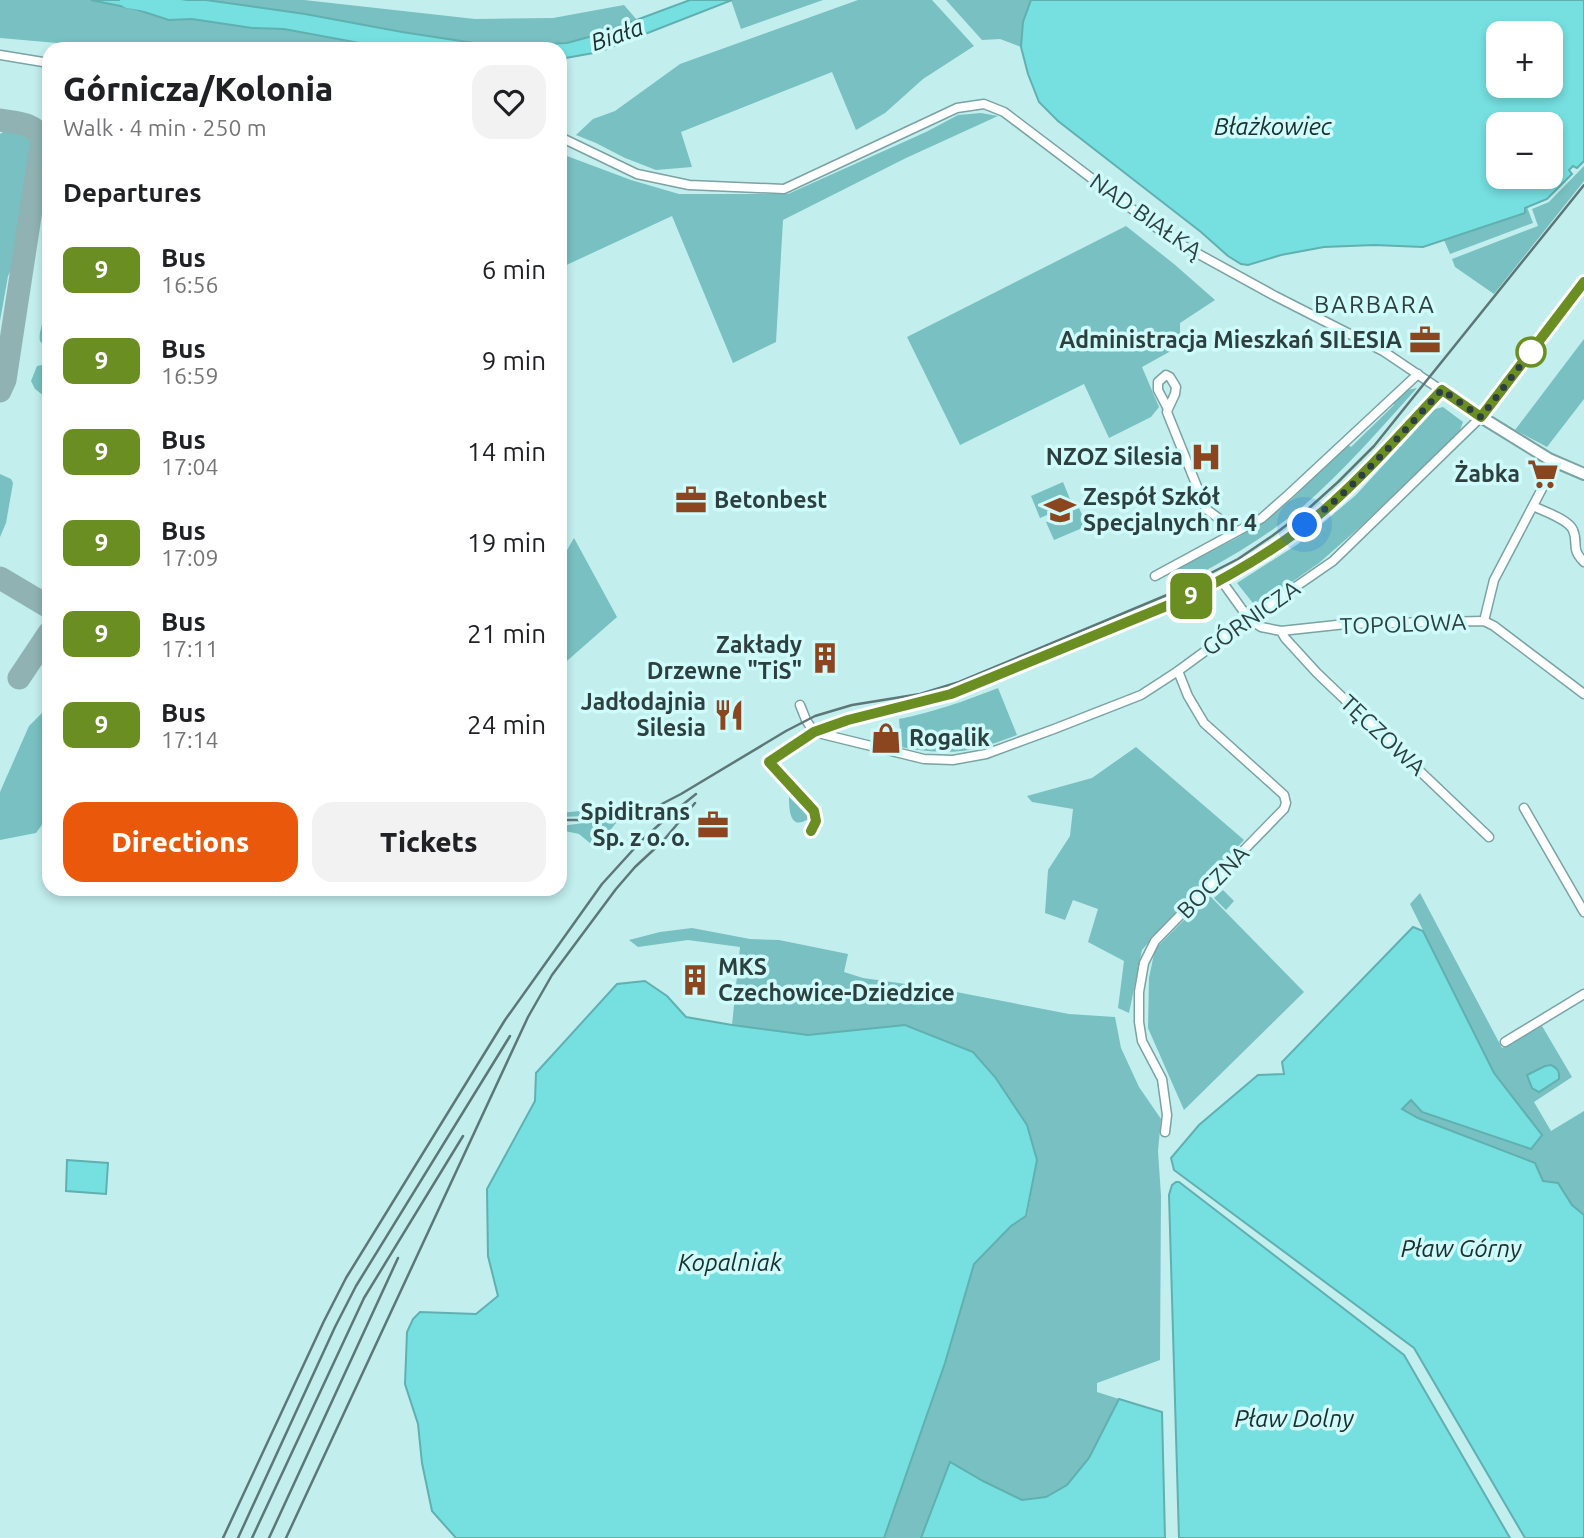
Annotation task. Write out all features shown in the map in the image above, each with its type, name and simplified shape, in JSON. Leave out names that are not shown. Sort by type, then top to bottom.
[{"type":"street","points":[[0,55],[42,62]]},
{"type":"street","name":"NAD BIAŁKĄ","points":[[567,140],[638,174],[689,185],[784,189],[957,108],[984,104],[1004,111],[1181,245],[1383,351],[1481,417]]},
{"type":"street","name":"GÓRNICZA","points":[[814,732],[924,759],[953,760],[986,754],[1141,695],[1333,561],[1481,417],[1584,282]]},
{"type":"street","points":[[1155,576],[1262,518],[1418,374]]},
{"type":"street","name":"GÓRNICZA","points":[[769,762],[814,732],[848,720],[951,694],[1186,598],[1221,580],[1271,551],[1322,512],[1442,390]]},
{"type":"street","points":[[1168,409],[1206,509],[1236,531]]},
{"type":"street","points":[[1481,417],[1556,462],[1584,474]]},
{"type":"street","points":[[1483,621],[1494,580],[1556,462]]},
{"type":"street","points":[[1532,506],[1567,522],[1573,529],[1574,547],[1584,562]]},
{"type":"street","points":[[1221,580],[1249,619]]},
{"type":"street","name":"TOPOLOWA","points":[[1249,619],[1261,627],[1281,631],[1346,624],[1483,621],[1494,626],[1583,690]]},
{"type":"street","name":"TĘCZOWA","points":[[1281,631],[1317,673],[1489,837]]},
{"type":"street","name":"BOCZNA","points":[[1164,1132],[1167,1115],[1162,1079],[1142,1041],[1139,1023],[1139,992],[1144,963],[1156,941],[1282,811],[1286,803],[1284,795],[1204,723],[1188,696],[1178,671]]},
{"type":"street","points":[[800,705],[814,732]]},
{"type":"street","points":[[1524,808],[1584,912]]},
{"type":"street","points":[[1505,1042],[1584,994]]},
{"type":"shaded area","points":[[0,0],[91,0],[135,9],[169,20],[192,19],[252,28],[284,29],[354,42],[46,42],[0,38]]},
{"type":"shaded area","points":[[206,0],[304,0],[475,19],[553,18],[624,5],[637,20],[567,43],[467,42]]},
{"type":"shaded area","points":[[731,0],[823,0],[741,29]]},
{"type":"shaded area","points":[[858,0],[932,0],[974,46],[923,79],[885,113],[856,130],[832,72],[681,132],[692,167],[656,170],[576,135],[593,119],[615,111],[680,64]]},
{"type":"shaded area","points":[[946,0],[1031,0],[1023,22],[1021,47],[1000,39],[982,40]]},
{"type":"shaded area","points":[[981,113],[998,116],[906,158],[783,220],[776,342],[733,363],[672,216],[567,265],[567,156],[631,180],[679,194],[788,194],[958,115]]},
{"type":"shaded area","points":[[11,127],[29,132],[36,148],[16,269],[8,276],[0,321],[0,134]]},
{"type":"shaded area","points":[[1584,166],[1584,181],[1494,294],[1455,267],[1452,259],[1538,226],[1532,209],[1549,202]]},
{"type":"shaded area","points":[[1527,207],[1533,223],[1450,254],[1444,240],[1525,213]]},
{"type":"shaded area","points":[[1126,226],[1215,300],[1180,323],[1180,346],[1142,367],[1159,407],[1151,417],[1109,438],[1084,384],[960,445],[907,337]]},
{"type":"shaded area","points":[[1584,339],[1584,399],[1547,447],[1515,430]]},
{"type":"shaded area","points":[[42,365],[42,394],[31,381],[37,366]]},
{"type":"shaded area","points":[[1417,388],[1346,465],[1301,508],[1259,539],[1183,583],[1177,569],[1239,537],[1291,500],[1347,444],[1351,447],[1394,405],[1391,401],[1407,390]]},
{"type":"shaded area","points":[[1443,407],[1463,422],[1459,433],[1319,563],[1256,607],[1237,583],[1298,544],[1356,495],[1435,409]]},
{"type":"shaded area","points":[[0,474],[11,479],[13,483],[6,523],[0,537]]},
{"type":"shaded area","points":[[1063,482],[1072,504],[1040,518],[1031,496]]},
{"type":"shaded area","points":[[1079,508],[1087,526],[1054,540],[1046,522]]},
{"type":"shaded area","points":[[574,538],[617,617],[567,661],[567,550]]},
{"type":"shaded area","points":[[998,688],[1017,735],[987,746],[960,751],[901,747],[899,719],[949,706]]},
{"type":"shaded area","points":[[42,713],[42,825],[36,833],[0,840],[0,792],[29,726]]},
{"type":"shaded area","points":[[1136,747],[1244,840],[1142,950],[1129,1013],[1118,1008],[1124,961],[1088,942],[1098,909],[1073,900],[1065,920],[1045,913],[1048,870],[1070,836],[1073,809],[1032,802],[1027,796],[1092,778]]},
{"type":"shaded area","points":[[789,797],[808,819],[802,822],[794,821],[790,813]]},
{"type":"shaded area","points":[[610,808],[616,815],[567,817],[567,812]]},
{"type":"shaded area","points":[[617,819],[608,833],[597,828],[593,834],[602,841],[596,848],[579,834],[567,831],[567,825]]},
{"type":"shaded area","points":[[1223,890],[1234,901],[1226,910],[1214,898]]},
{"type":"shaded area","points":[[1420,893],[1502,1048],[1542,1026],[1572,1077],[1534,1102],[1551,1131],[1584,1111],[1584,1215],[1572,1205],[1558,1183],[1543,1181],[1401,1109],[1410,1099],[1542,1135],[1494,1073],[1410,904]]},
{"type":"shaded area","points":[[1209,895],[1304,992],[1184,1110],[1148,1028],[1149,978],[1155,949]]},
{"type":"shaded area","points":[[692,928],[750,939],[779,940],[848,954],[844,972],[863,978],[941,989],[1069,1014],[1115,1017],[1121,1048],[1139,1087],[1161,1119],[1158,1151],[1161,1196],[1160,1360],[1097,1383],[1097,1392],[1119,1399],[1089,1458],[1067,1485],[1046,1497],[1022,1500],[950,1462],[921,1538],[884,1538],[945,1363],[974,1264],[1011,1226],[1027,1216],[1037,1160],[1027,1125],[995,1077],[973,1052],[905,1025],[808,1035],[732,1025],[740,947],[688,940],[638,947],[629,940]]},
{"type":"water","points":[[91,0],[148,0],[160,8],[172,0],[206,0],[467,42],[354,42],[284,29],[252,28],[192,19],[169,20],[135,9]]},
{"type":"water","points":[[690,0],[732,0],[599,52],[567,58],[567,43]]},
{"type":"water","name":"Błażkowiec","points":[[1031,0],[1584,0],[1584,161],[1577,168],[1573,166],[1569,170],[1572,174],[1563,183],[1563,112],[1486,112],[1486,189],[1557,189],[1547,199],[1525,208],[1525,213],[1423,247],[1324,247],[1281,255],[1248,265],[1241,264],[1058,121],[1039,102],[1021,47],[1023,22]]},
{"type":"water","name":"Pław Górny","points":[[1413,927],[1423,931],[1494,1073],[1542,1135],[1531,1149],[1422,1112],[1411,1100],[1402,1109],[1418,1118],[1535,1163],[1543,1181],[1558,1183],[1572,1205],[1584,1215],[1584,1538],[1525,1538],[1414,1348],[1174,1170],[1171,1158],[1199,1125],[1258,1075],[1284,1074],[1282,1062]]},
{"type":"water","name":"Kopalniak","points":[[645,981],[667,996],[686,1017],[732,1025],[808,1035],[905,1025],[973,1052],[995,1077],[1027,1125],[1037,1160],[1026,1216],[1011,1226],[974,1264],[945,1363],[884,1538],[456,1538],[432,1511],[422,1463],[418,1424],[405,1384],[407,1332],[420,1312],[476,1314],[498,1296],[488,1256],[487,1189],[535,1101],[536,1073],[617,984]]},
{"type":"water","points":[[1551,1065],[1558,1070],[1559,1079],[1539,1092],[1532,1088],[1527,1075]]},
{"type":"water","points":[[67,1160],[108,1163],[106,1194],[66,1191]]},
{"type":"water","name":"Pław Dolny","points":[[1176,1182],[1404,1355],[1510,1538],[1179,1538],[1169,1195]]},
{"type":"water","points":[[1119,1399],[1162,1412],[1165,1538],[921,1538],[950,1462],[1022,1500],[1046,1497],[1067,1485],[1089,1458]]},
{"type":"waterway","name":"Biała","points":[[128,0],[186,9]]},
{"type":"taxiway","points":[[0,120],[29,126],[42,138],[5,380],[0,391]]},
{"type":"taxiway","points":[[0,578],[42,603]]},
{"type":"taxiway","points":[[19,678],[42,644]]},
{"type":"railway","points":[[567,820],[604,820],[654,808],[815,716],[852,705],[920,694],[959,682],[1174,592],[1238,559],[1308,509],[1374,446],[1584,185]]},
{"type":"railway","points":[[223,1538],[346,1278],[505,1020],[602,884],[642,840],[696,794]]},
{"type":"railway","points":[[286,1538],[528,1017],[552,975],[616,889],[663,841],[695,803]]},
{"type":"railway","points":[[238,1538],[356,1286],[510,1036]]},
{"type":"railway","points":[[252,1538],[364,1298],[463,1136]]},
{"type":"railway","points":[[269,1538],[398,1258]]},
{"type":"bus line","name":"9","points":[[811,831],[816,825],[814,811],[769,762],[814,732],[848,720],[951,694],[1186,598],[1271,551],[1322,512],[1442,390],[1481,417],[1584,282]]},
{"type":"place","name":"Administracja Mieszkań SILESIA","points":[[1425,340]]},
{"type":"place","name":"NZOZ Silesia","points":[[1206,457]]},
{"type":"place","name":"Żabka","points":[[1543,474]]},
{"type":"place","name":"Betonbest","points":[[691,500]]},
{"type":"place","name":"Zespół Szkół Specjalnych nr 4","points":[[1060,510]]},
{"type":"place","name":"Zakłady Drzewne \"TiS\"","points":[[825,658]]},
{"type":"place","name":"Jadłodajnia Silesia","points":[[729,715]]},
{"type":"place","name":"Rogalik","points":[[886,738]]},
{"type":"place","name":"Spiditrans Sp. z o. o.","points":[[713,825]]},
{"type":"place","name":"MKS Czechowice-Dziedzice","points":[[695,980]]},
{"type":"district","name":"BARBARA","points":[[1375,305]]},
{"type":"route","points":[[1305,525],[1365,470],[1442,390],[1481,417],[1531,352]]}]
